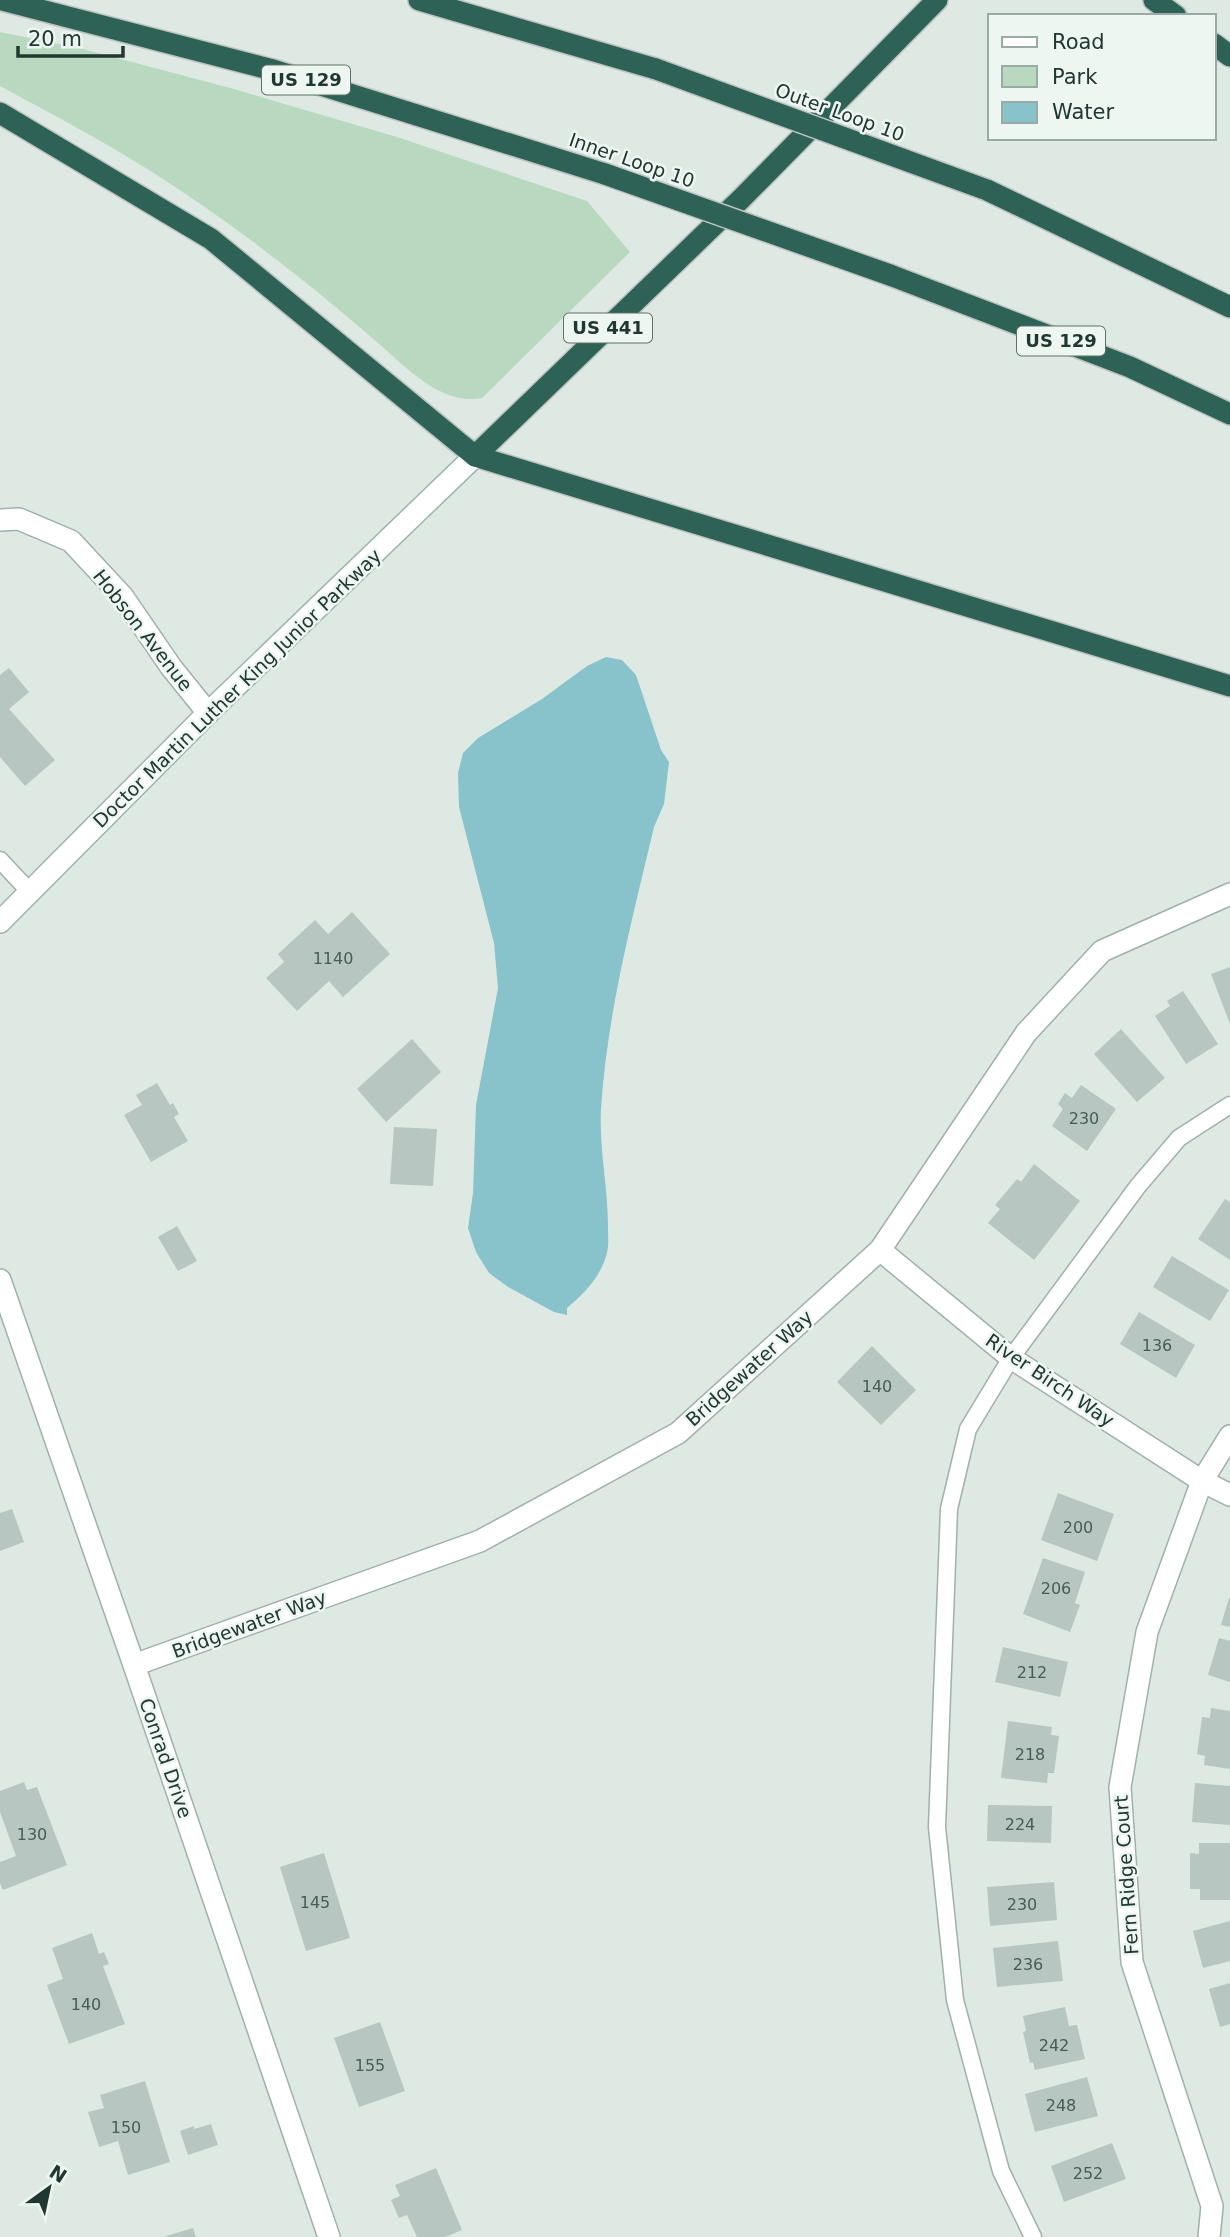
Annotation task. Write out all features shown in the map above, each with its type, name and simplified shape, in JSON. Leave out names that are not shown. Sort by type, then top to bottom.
[{"type":"highway","name":"Inner Loop 10","points":[[2,0],[272,69],[605,174],[890,275],[1130,367],[1230,414]]},
{"type":"highway","name":"Outer Loop 10","points":[[419,0],[656,69],[987,190],[1230,307]]},
{"type":"highway","name":"US 441","points":[[475,456],[741,199],[937,0]]},
{"type":"highway","points":[[1155,0],[1173,14]]},
{"type":"highway","points":[[0,113],[211,239],[475,456],[1230,686]]},
{"type":"street","name":"Doctor Martin Luther King Junior Parkway","points":[[0,922],[208,713],[475,456]]},
{"type":"street","name":"Hobson Avenue","points":[[0,520],[19,519],[71,541],[123,597],[171,667],[208,713]]},
{"type":"street","name":"Bridgewater Way","points":[[134,1665],[480,1541],[678,1433],[880,1250],[1026,1033],[1102,951],[1230,894]]},
{"type":"street","name":"River Birch Way","points":[[880,1250],[1011,1358],[1202,1481],[1230,1495]]},
{"type":"street","name":"Conrad Drive","points":[[0,1280],[329,2237]]},
{"type":"street","name":"Fern Ridge Court","points":[[1209,2237],[1212,2206],[1132,1962],[1120,1787],[1147,1632],[1202,1481],[1230,1436]]},
{"type":"lane","points":[[0,860],[30,892]]},
{"type":"lane","points":[[1033,2237],[1001,2171],[955,2000],[937,1827],[948,1509],[968,1429],[1011,1358],[1138,1186],[1179,1138],[1230,1105]]},
{"type":"green space","points":[[0,32],[83,49],[234,89],[397,137],[587,201],[630,252],[482,398],[452,396],[412,373],[295,274],[179,189],[0,86]]},
{"type":"water","points":[[606,657],[622,660],[636,675],[661,750],[669,762],[664,804],[654,827],[622,967],[604,1073],[601,1124],[608,1211],[608,1250],[596,1277],[567,1308],[567,1315],[554,1312],[508,1287],[489,1273],[476,1252],[468,1228],[473,1193],[476,1105],[498,988],[494,943],[459,807],[458,773],[463,753],[478,738],[542,699],[587,666]]},
{"type":"building","points":[[9,668],[29,692],[9,709],[55,760],[25,786],[0,757],[0,675]]},
{"type":"building","points":[[352,912],[390,954],[343,997],[329,981],[297,1011],[266,978],[284,962],[278,954],[315,920],[328,934]]},
{"type":"building","points":[[1230,967],[1230,1024],[1211,974]]},
{"type":"building","points":[[1183,991],[1218,1044],[1186,1064],[1155,1016],[1170,1006],[1167,1001]]},
{"type":"building","points":[[1121,1029],[1165,1078],[1137,1102],[1094,1054]]},
{"type":"building","points":[[412,1039],[441,1072],[386,1122],[357,1089]]},
{"type":"building","points":[[157,1083],[170,1105],[173,1103],[179,1114],[174,1117],[188,1141],[151,1162],[124,1115],[142,1105],[136,1095]]},
{"type":"building","points":[[1081,1085],[1116,1109],[1087,1151],[1052,1126],[1063,1109],[1058,1104],[1065,1093],[1072,1098]]},
{"type":"building","points":[[394,1127],[437,1129],[433,1186],[390,1184]]},
{"type":"building","points":[[1034,1164],[1080,1201],[1034,1260],[988,1223],[1000,1209],[995,1205],[1017,1179],[1021,1182]]},
{"type":"building","points":[[1225,1199],[1230,1202],[1230,1260],[1198,1239]]},
{"type":"building","points":[[177,1226],[197,1261],[178,1271],[158,1237]]},
{"type":"building","points":[[1172,1256],[1229,1290],[1210,1321],[1153,1287]]},
{"type":"building","points":[[1139,1312],[1195,1345],[1176,1378],[1120,1344]]},
{"type":"building","points":[[872,1346],[916,1390],[881,1425],[837,1382]]},
{"type":"building","points":[[1058,1493],[1114,1514],[1097,1561],[1041,1540]]},
{"type":"building","points":[[12,1509],[24,1542],[0,1551],[0,1513]]},
{"type":"building","points":[[1043,1558],[1085,1572],[1075,1603],[1080,1605],[1070,1632],[1023,1614]]},
{"type":"building","points":[[1230,1598],[1230,1627],[1221,1625]]},
{"type":"building","points":[[1219,1638],[1230,1641],[1230,1682],[1208,1675]]},
{"type":"building","points":[[1003,1647],[1068,1662],[1060,1697],[995,1682]]},
{"type":"building","points":[[1211,1708],[1230,1711],[1230,1769],[1204,1765],[1205,1756],[1197,1754],[1202,1717],[1210,1718]]},
{"type":"building","points":[[1008,1721],[1052,1727],[1051,1735],[1059,1736],[1054,1773],[1048,1773],[1047,1783],[1001,1778]]},
{"type":"building","points":[[24,1782],[27,1790],[37,1787],[67,1865],[3,1890],[0,1883],[0,1862],[16,1856],[0,1812],[0,1791]]},
{"type":"building","points":[[1195,1783],[1230,1786],[1230,1825],[1192,1822]]},
{"type":"building","points":[[988,1805],[1052,1806],[1051,1843],[987,1841]]},
{"type":"building","points":[[1199,1843],[1230,1843],[1230,1900],[1200,1900],[1200,1889],[1190,1889],[1190,1853],[1199,1854]]},
{"type":"building","points":[[324,1853],[350,1938],[306,1951],[280,1867]]},
{"type":"building","points":[[1054,1882],[1057,1920],[990,1926],[987,1887]]},
{"type":"building","points":[[1230,1921],[1230,1961],[1203,1968],[1193,1931]]},
{"type":"building","points":[[92,1933],[99,1954],[104,1952],[109,1964],[103,1966],[125,2024],[69,2044],[47,1985],[63,1979],[52,1948]]},
{"type":"building","points":[[1058,1941],[1063,1981],[997,1987],[993,1948]]},
{"type":"building","points":[[1230,1983],[1230,2024],[1220,2027],[1209,1989]]},
{"type":"building","points":[[1065,2007],[1069,2026],[1077,2025],[1085,2059],[1035,2070],[1033,2062],[1030,2063],[1023,2032],[1026,2031],[1023,2016]]},
{"type":"building","points":[[380,2022],[405,2091],[359,2107],[334,2038]]},
{"type":"building","points":[[1087,2077],[1098,2116],[1035,2132],[1025,2094]]},
{"type":"building","points":[[145,2081],[170,2162],[128,2175],[118,2141],[99,2147],[88,2112],[104,2108],[100,2095]]},
{"type":"building","points":[[211,2124],[218,2145],[188,2155],[180,2131]]},
{"type":"building","points":[[1112,2143],[1126,2179],[1064,2202],[1051,2166]]},
{"type":"building","points":[[436,2168],[462,2230],[445,2237],[417,2237],[407,2215],[399,2218],[391,2200],[400,2196],[395,2185]]},
{"type":"building","points":[[193,2228],[196,2237],[166,2237],[166,2236]]}]
